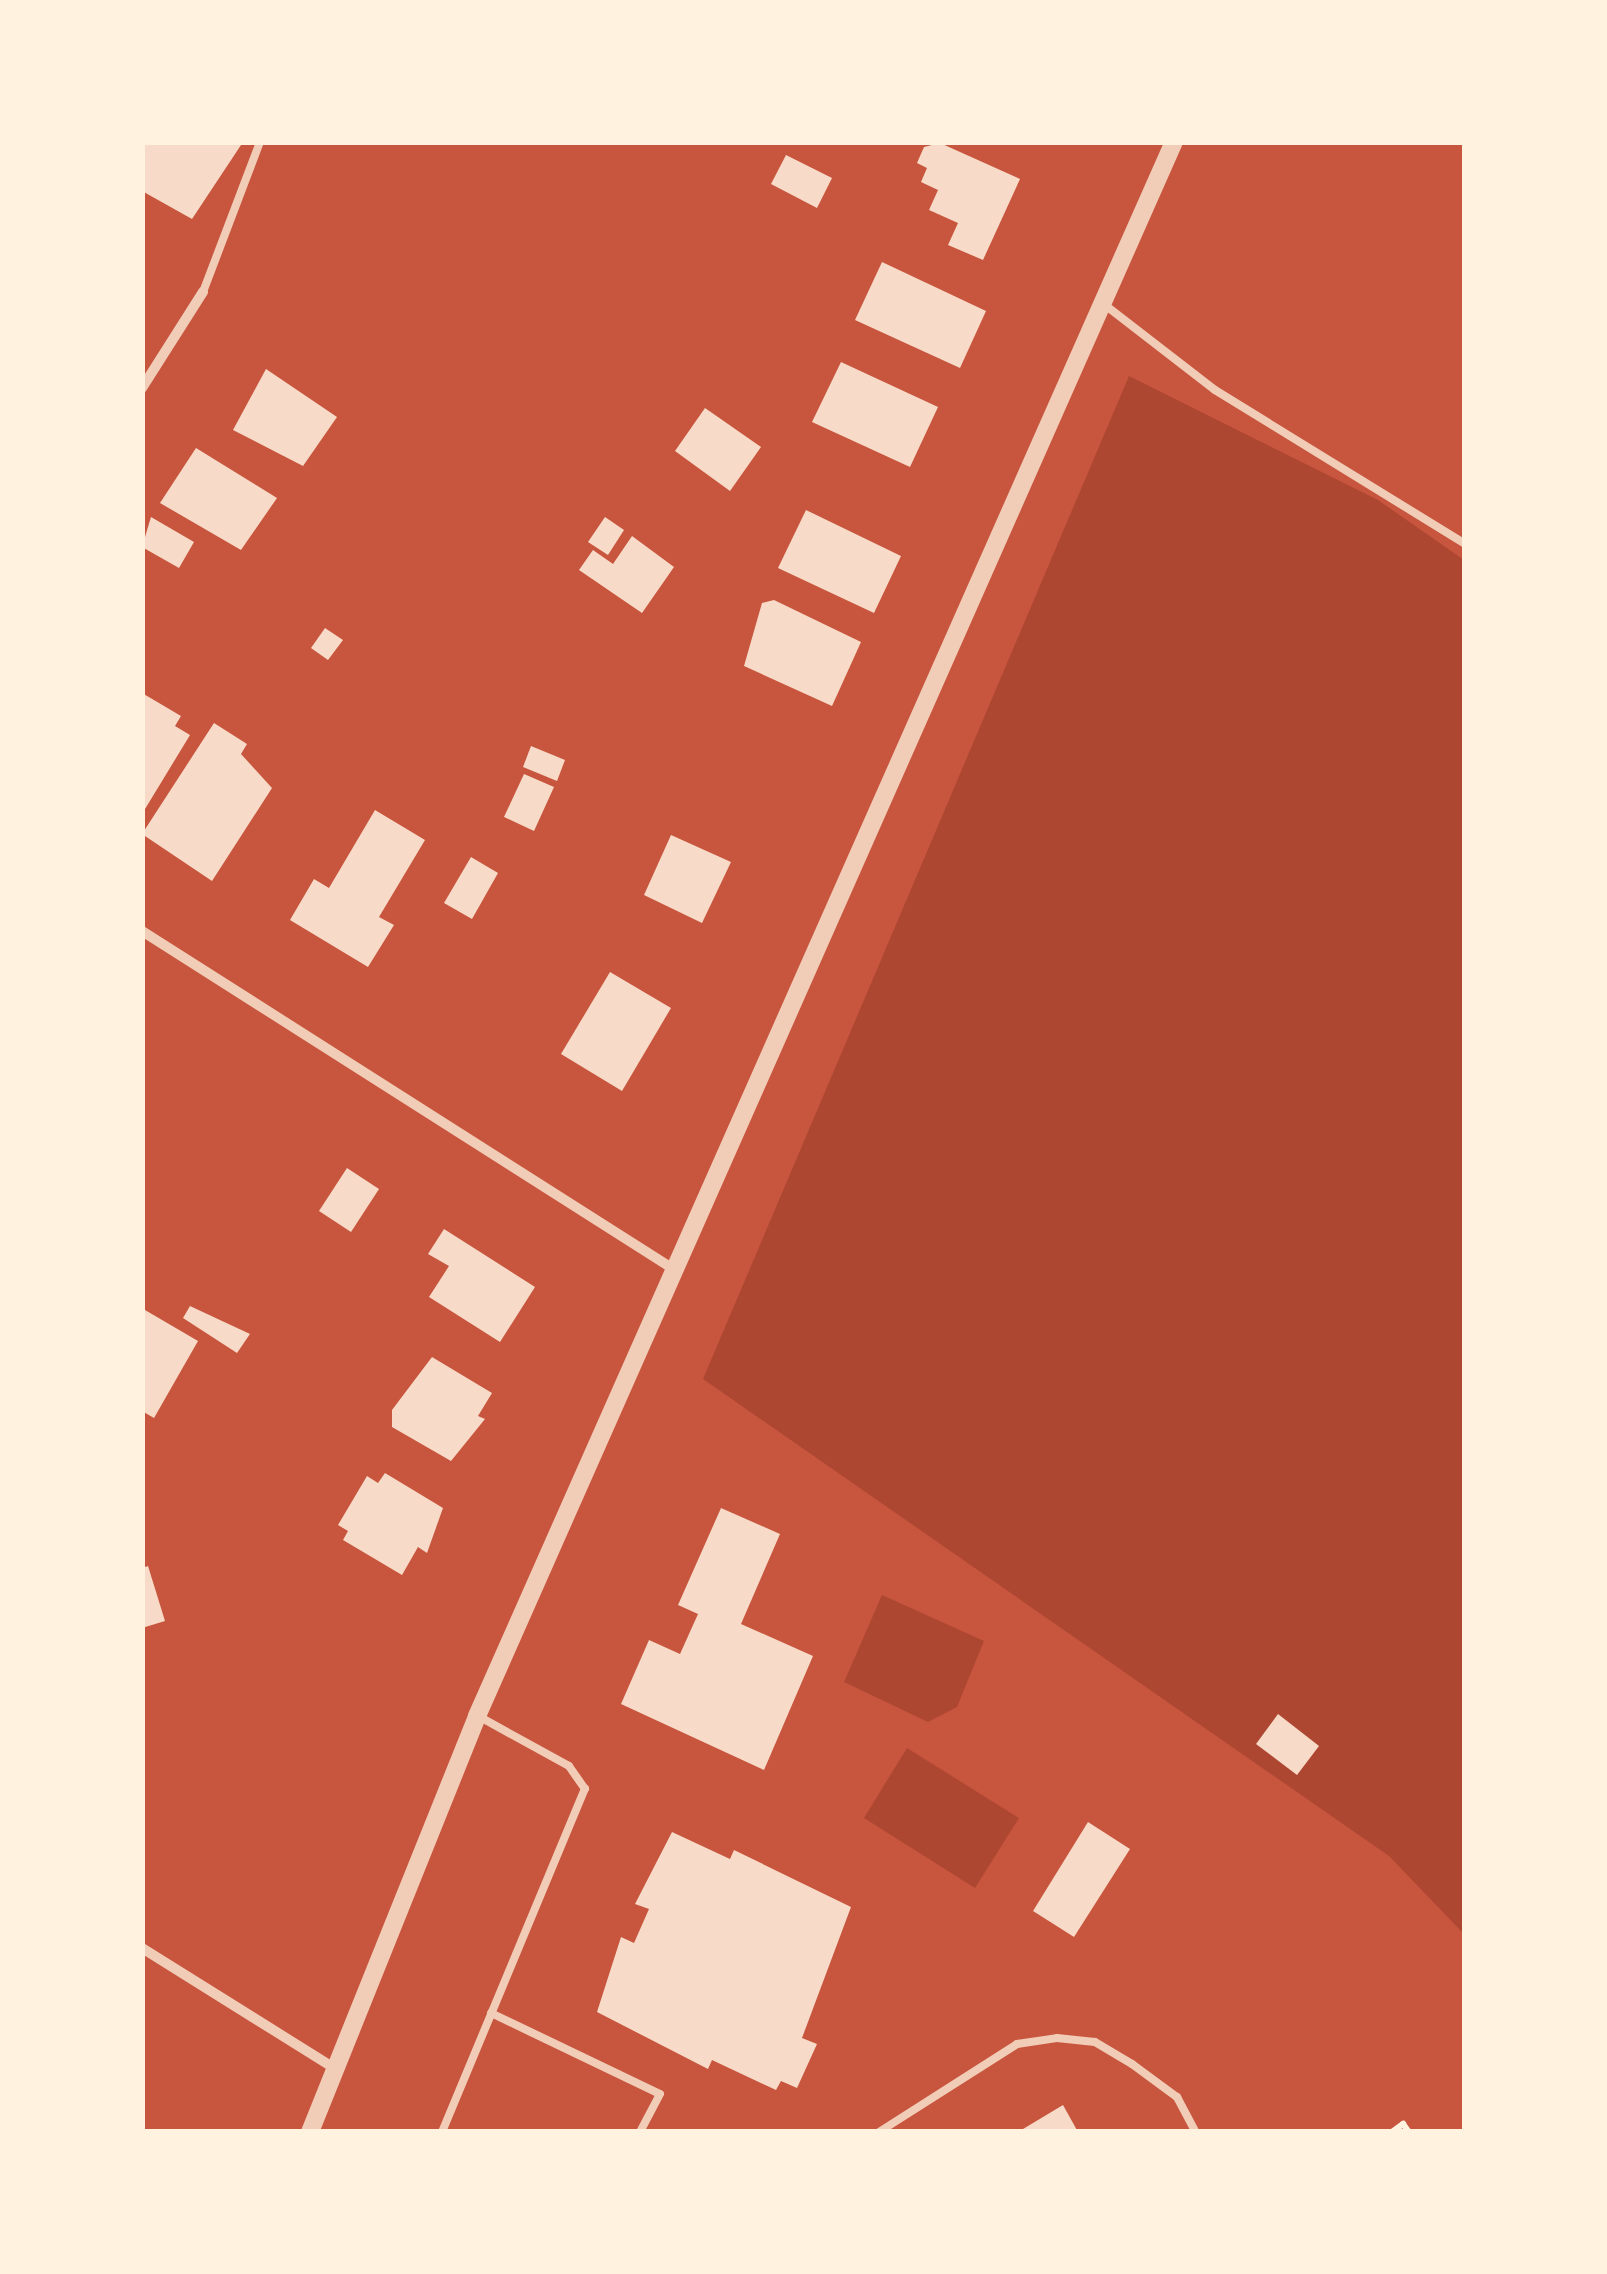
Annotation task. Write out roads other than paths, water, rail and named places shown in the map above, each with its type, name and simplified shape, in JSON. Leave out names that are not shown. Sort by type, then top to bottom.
[{"type":"street","points":[[310,2132],[477,1716],[1174,142]]},
{"type":"street","points":[[142,388],[203,292]]},
{"type":"street","points":[[142,931],[675,1270]]},
{"type":"street","points":[[142,1948],[334,2068]]},
{"type":"lane","points":[[203,292],[260,142]]},
{"type":"lane","points":[[1102,302],[1215,390],[1464,543]]},
{"type":"lane","points":[[442,2132],[585,1789],[569,1766],[477,1716]]},
{"type":"lane","points":[[491,2012],[660,2094],[640,2132]]},
{"type":"lane","points":[[878,2132],[1018,2044],[1057,2038],[1094,2042],[1132,2064],[1177,2097],[1196,2132]]}]
